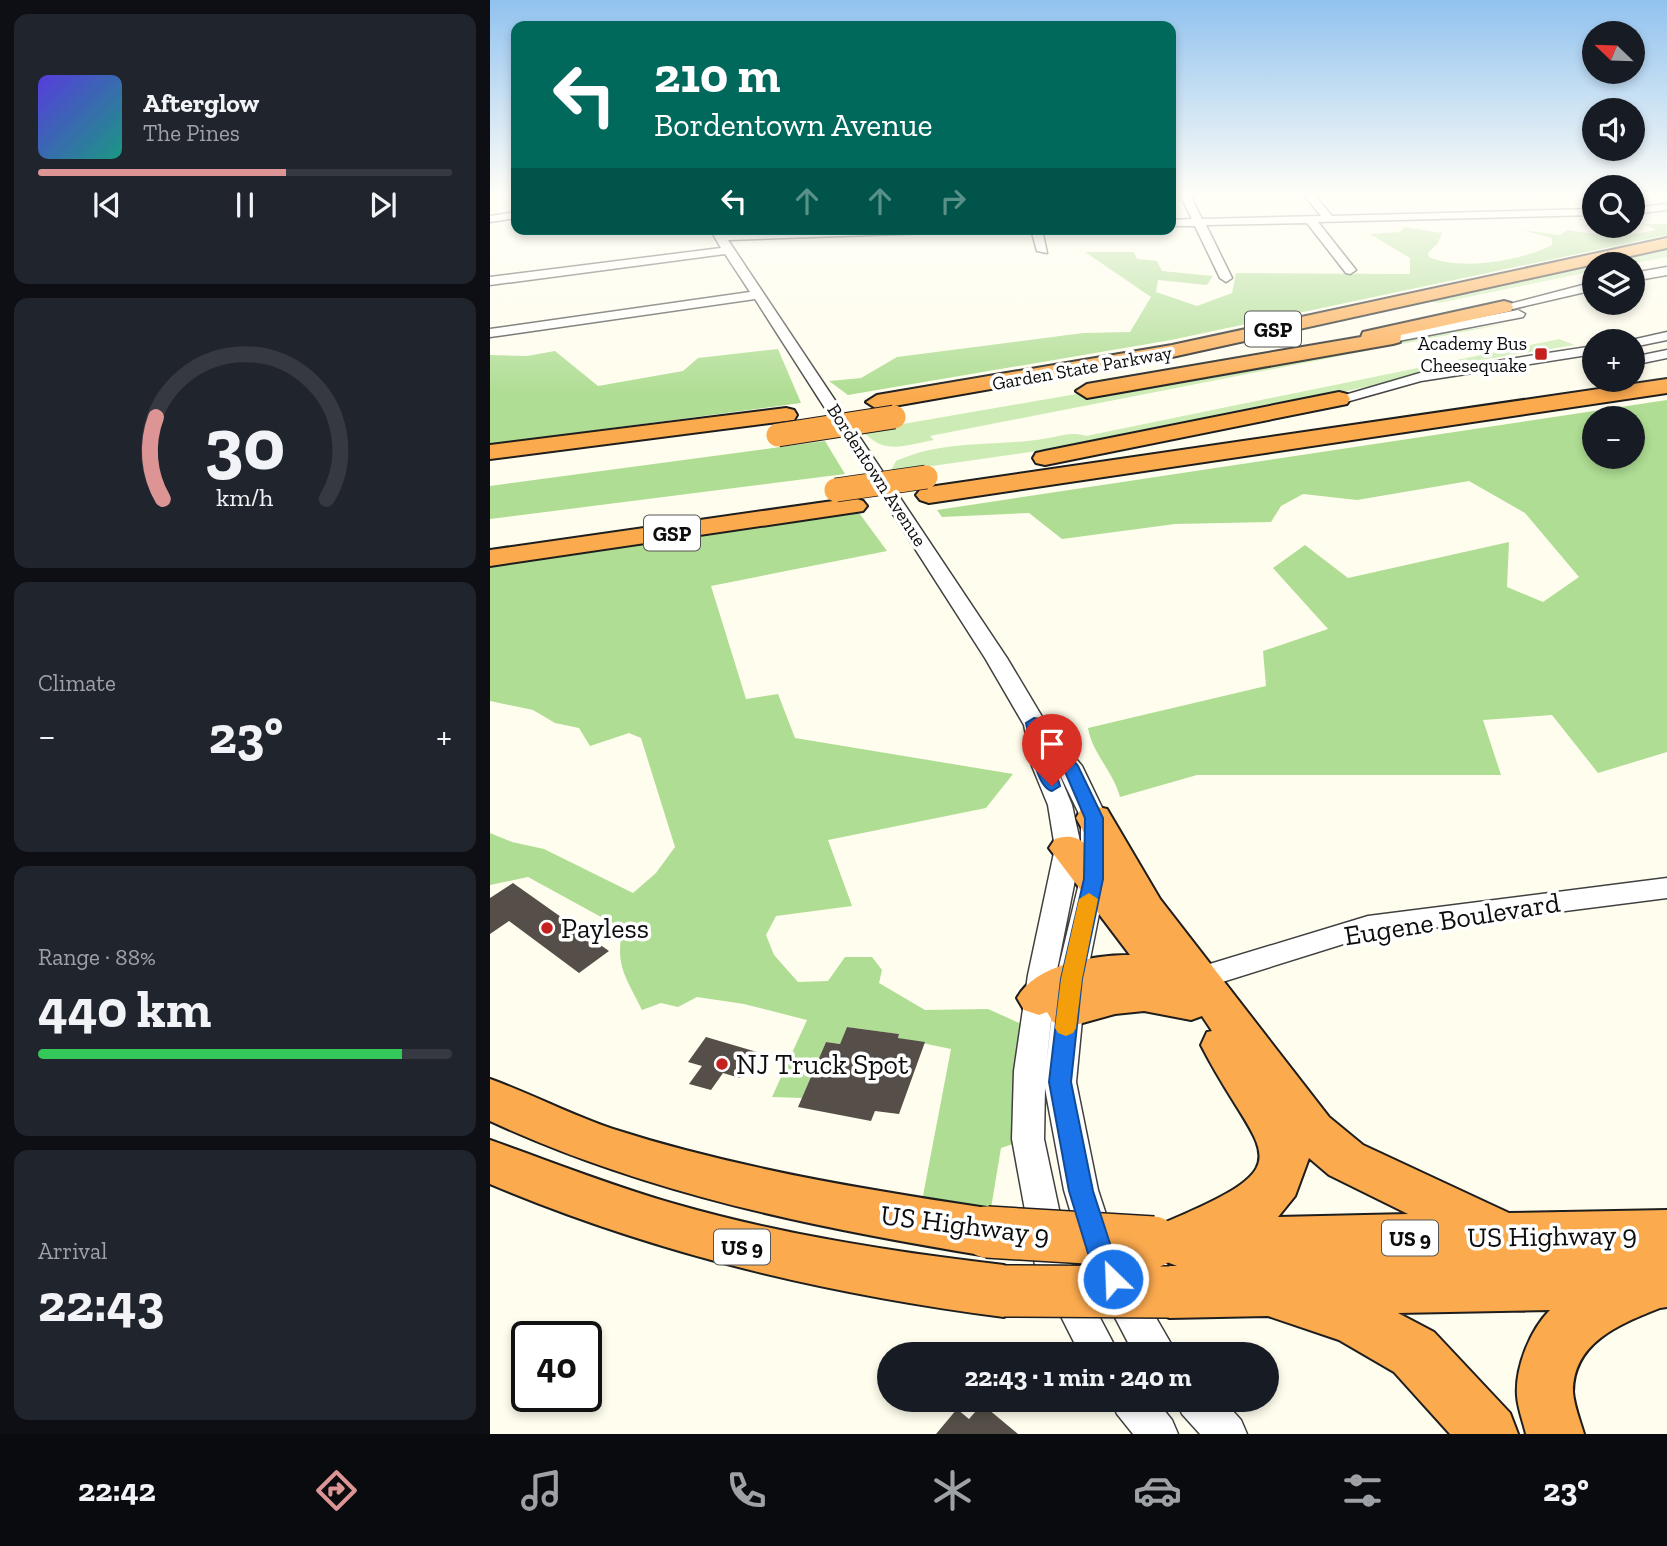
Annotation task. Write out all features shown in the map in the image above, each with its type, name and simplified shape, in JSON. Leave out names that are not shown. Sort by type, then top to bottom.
[{"type":"highway","name":"Garden State Parkway","points":[[885,410],[1135,359],[1580,262]]},
{"type":"highway","name":"Garden State Parkway","points":[[490,472],[782,425],[1131,375],[1582,278]]},
{"type":"highway","points":[[1261,360],[1511,311]]},
{"type":"highway","points":[[1062,395],[1393,338]]},
{"type":"highway","points":[[1645,372],[1667,369]]},
{"type":"highway","name":"GSP","points":[[928,486],[1022,463],[1582,382]]},
{"type":"highway","name":"GSP","points":[[490,558],[845,498],[1667,386]]},
{"type":"highway","points":[[1022,463],[1339,399]]},
{"type":"highway","points":[[885,410],[957,410]]},
{"type":"highway","name":"Garden State Parkway","points":[[490,452],[782,425]]},
{"type":"highway","name":"GSP","points":[[490,538],[845,498]]},
{"type":"highway","points":[[1094,818],[1186,984],[1272,1119],[1285,1150],[1282,1175],[1267,1196],[1239,1213],[1165,1242]]},
{"type":"highway","points":[[1068,848],[1312,1132],[1346,1160],[1392,1185],[1504,1237]]},
{"type":"highway","points":[[1059,996],[1133,993],[1170,995],[1186,984]]},
{"type":"highway","name":"US Highway 9","points":[[490,1099],[597,1142],[709,1179],[866,1213],[987,1232],[1165,1242],[1504,1237],[1665,1266]]},
{"type":"highway","name":"US Highway 9","points":[[490,1161],[579,1197],[733,1246],[879,1275],[1004,1291],[1170,1292],[1665,1266]]},
{"type":"highway","points":[[1555,1434],[1545,1392],[1556,1341],[1593,1310],[1665,1266]]},
{"type":"highway","points":[[1255,1288],[1351,1317],[1414,1352],[1489,1434]]},
{"type":"street","points":[[490,281],[595,262]]},
{"type":"street","name":"Bordentown Avenue","points":[[737,262],[996,658],[1034,723],[1070,766],[1094,818],[1093,879],[1059,996],[1030,1072],[1028,1139],[1053,1265],[1094,1342]]},
{"type":"street","points":[[1219,262],[1226,278]]},
{"type":"street","points":[[1344,262],[1350,270]]},
{"type":"street","points":[[1645,275],[1667,271]]},
{"type":"street","points":[[1393,338],[1511,311],[1582,290]]},
{"type":"street","points":[[490,333],[759,295]]},
{"type":"street","points":[[1645,341],[1667,336]]},
{"type":"street","points":[[1339,399],[1406,380],[1582,353]]},
{"type":"street","points":[[1645,359],[1667,354]]},
{"type":"street","points":[[1339,399],[1458,379],[1582,367]]},
{"type":"street","name":"Bordentown Avenue","points":[[1034,723],[1044,766],[1060,805],[1068,848],[1059,996],[1060,1082],[1081,1191],[1103,1260],[1148,1342]]},
{"type":"street","name":"Eugene Boulevard","points":[[1186,984],[1368,926],[1667,888]]},
{"type":"street","points":[[1141,1412],[1158,1434]]},
{"type":"street","points":[[1207,1412],[1227,1434]]},
{"type":"green space","points":[[1100,262],[1157,262],[1162,271],[1213,276],[1207,285],[1158,280],[1156,292],[1197,306],[1232,293],[1236,273],[1410,274],[1410,262],[1540,262],[1171,340],[848,395],[829,381],[861,378],[897,357],[1083,333],[1130,332],[1151,297]]},
{"type":"green space","points":[[1582,266],[1582,273],[1439,303],[1425,301]]},
{"type":"green space","points":[[1509,323],[930,436],[934,440],[904,446],[879,444],[863,431],[1203,372]]},
{"type":"green space","points":[[1559,339],[1575,345],[1468,362],[1468,366],[1099,442],[890,472],[896,461],[933,449],[1070,434],[1086,436]]},
{"type":"green space","points":[[778,349],[801,403],[490,444],[490,355],[527,356],[555,351],[598,386],[683,371],[698,358]]},
{"type":"green space","points":[[1667,400],[1667,752],[1598,773],[1552,715],[1483,720],[1501,775],[1197,775],[1120,797],[1094,746],[1088,728],[1266,686],[1263,651],[1328,629],[1273,568],[1305,545],[1348,578],[1509,542],[1507,587],[1543,602],[1579,577],[1525,513],[1469,481],[1357,500],[1303,494],[1281,506],[1271,522],[1175,524],[1062,539],[1029,513],[942,517],[937,510],[1582,413],[1582,469],[1645,469],[1645,406],[1627,406]]},
{"type":"green space","points":[[825,441],[845,474],[490,519],[490,486]]},
{"type":"green space","points":[[854,506],[887,551],[711,586],[746,699],[778,694],[795,738],[1013,774],[986,808],[828,840],[852,906],[776,916],[766,935],[774,955],[798,982],[828,981],[845,957],[872,957],[882,970],[879,983],[925,1010],[988,1009],[1035,1030],[1028,1139],[1001,1148],[987,1232],[918,1222],[951,1049],[898,1038],[899,1034],[847,1027],[840,1044],[826,1042],[802,1098],[772,1097],[807,1020],[744,1004],[697,997],[678,1007],[661,1003],[642,1010],[621,962],[623,929],[528,877],[490,885],[490,833],[512,842],[544,849],[633,893],[656,873],[675,847],[641,738],[629,733],[590,746],[579,728],[555,723],[533,710],[490,701],[490,558]]},
{"type":"building","name":"Payless","points":[[513,883],[609,951],[579,973],[509,921],[490,934],[490,898]]},
{"type":"building","points":[[847,1027],[899,1034],[898,1038],[925,1042],[899,1114],[875,1111],[871,1121],[798,1107],[826,1042],[840,1044]]},
{"type":"building","name":"NJ Truck Spot","points":[[706,1037],[757,1052],[740,1078],[723,1073],[711,1090],[689,1084],[702,1066],[688,1062]]},
{"type":"building","points":[[954,1412],[961,1412],[969,1419],[975,1412],[992,1412],[1018,1434],[936,1434]]},
{"type":"slow traffic","points":[[1066,1028],[1072,979],[1089,899]]},
{"type":"place","name":"Academy Bus Cheesequake","points":[[1541,354]]},
{"type":"place","name":"Payless","points":[[547,928]]},
{"type":"place","name":"NJ Truck Spot","points":[[722,1064]]},
{"type":"route","points":[[1052,786],[1044,766],[1034,723],[1070,766],[1094,818],[1093,879],[1072,979],[1060,1082],[1081,1191],[1103,1260],[1113,1279]]}]
